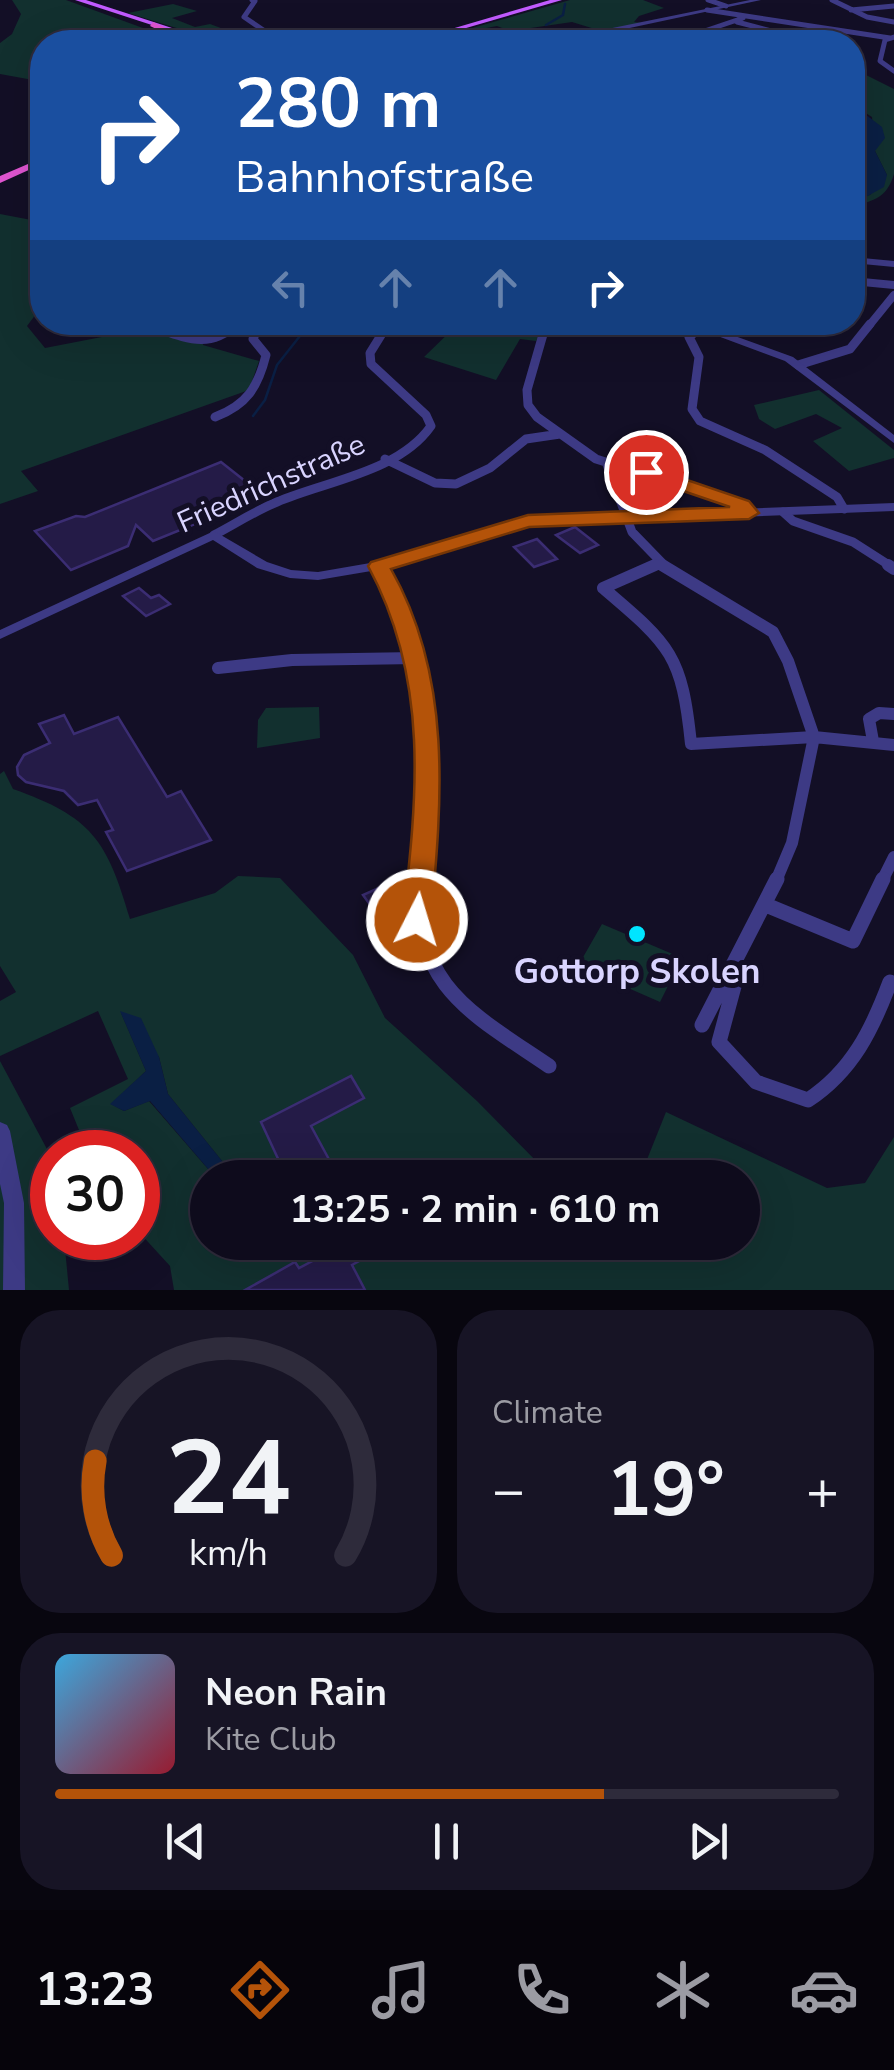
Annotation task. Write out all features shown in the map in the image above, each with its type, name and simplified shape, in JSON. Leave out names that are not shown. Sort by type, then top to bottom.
[{"type":"highway","points":[[153,24],[165,30]]},
{"type":"highway","points":[[0,178],[30,164]]},
{"type":"main road","points":[[79,0],[173,30]]},
{"type":"main road","points":[[453,30],[558,0]]},
{"type":"street","points":[[252,0],[256,1],[244,16],[246,21],[269,30]]},
{"type":"street","points":[[708,0],[740,20],[774,30]]},
{"type":"street","points":[[702,23],[758,0]]},
{"type":"street","points":[[832,0],[851,10],[894,22]]},
{"type":"street","points":[[851,10],[894,6]]},
{"type":"street","points":[[614,30],[707,10],[726,10]]},
{"type":"street","points":[[709,30],[740,20],[819,30]]},
{"type":"street","points":[[865,36],[891,39],[880,61],[894,71]]},
{"type":"street","points":[[865,261],[894,264]]},
{"type":"street","points":[[865,283],[894,285]]},
{"type":"street","points":[[798,365],[828,360],[857,348],[894,295]]},
{"type":"street","points":[[179,335],[209,344],[227,335]]},
{"type":"street","points":[[215,417],[244,407],[250,398],[266,355],[253,339],[255,335]]},
{"type":"street","name":"Friedrichstraße","points":[[0,635],[274,504],[418,443],[431,426],[423,406],[370,363],[369,354],[381,335]]},
{"type":"street","points":[[541,335],[527,395],[537,417],[606,462],[668,478],[742,505],[749,513]]},
{"type":"street","points":[[692,335],[699,357],[692,409],[700,422],[764,450],[837,497],[844,509]]},
{"type":"street","points":[[722,335],[772,351],[798,365],[894,440]]},
{"type":"street","points":[[385,459],[435,483],[456,484],[490,468],[526,439],[560,434]]},
{"type":"street","points":[[606,462],[632,532],[659,563],[773,632],[788,660],[814,737],[792,843],[766,905],[702,1025]]},
{"type":"street","points":[[214,535],[262,564],[290,574],[340,574],[518,522],[894,508]]},
{"type":"street","points":[[783,512],[793,521],[853,542],[894,569]]},
{"type":"street","points":[[659,563],[602,588],[662,637],[685,686],[691,744],[814,737],[894,745]]},
{"type":"street","points":[[378,566],[401,606],[416,658],[429,748],[430,796],[417,920],[427,954],[444,987],[462,1004],[549,1066]]},
{"type":"street","points":[[218,668],[268,658],[416,658]]},
{"type":"street","points":[[873,741],[870,719],[879,712],[894,714]]},
{"type":"street","points":[[766,905],[853,941],[894,857]]},
{"type":"street","points":[[732,969],[736,979],[719,1042],[738,1072],[774,1093],[808,1100],[834,1085],[854,1059],[876,1023],[890,982]]},
{"type":"street","points":[[0,1132],[14,1203],[14,1290]]},
{"type":"green space","points":[[12,0],[66,0],[148,30],[30,30],[30,79],[0,74],[0,43],[12,34],[21,14]]},
{"type":"green space","points":[[570,0],[643,0],[664,8],[639,16],[634,22],[642,23],[606,30],[572,22],[517,30],[497,26],[465,30]]},
{"type":"green space","points":[[173,4],[197,11],[172,18],[195,27],[210,24],[226,30],[183,30],[128,13]]},
{"type":"green space","points":[[865,74],[894,89],[894,174],[883,193],[865,203],[865,196],[887,175],[875,151],[872,117],[865,113]]},
{"type":"green space","points":[[0,214],[30,220],[27,326],[30,335],[45,348],[112,335],[186,335],[203,340],[203,345],[259,361],[249,390],[21,471],[38,491],[0,504]]},
{"type":"green space","points":[[447,335],[539,335],[536,341],[520,339],[496,380],[424,357]]},
{"type":"green space","points":[[819,390],[894,450],[894,458],[849,471],[813,441],[842,428],[816,414],[775,429],[759,419],[754,405]]},
{"type":"green space","points":[[319,707],[320,738],[257,748],[258,720],[266,708]]},
{"type":"green space","points":[[4,771],[13,789],[61,810],[92,835],[113,869],[130,919],[215,893],[238,876],[280,878],[353,955],[385,1018],[535,1160],[221,1160],[168,1094],[159,1057],[121,1013],[146,1071],[111,1104],[124,1111],[149,1101],[200,1160],[190,1160],[190,1260],[760,1260],[760,1160],[647,1160],[666,1112],[827,1188],[865,1183],[894,1137],[894,1290],[174,1290],[170,1266],[160,1255],[160,1130],[79,1130],[70,1108],[128,1079],[98,1011],[0,1056],[0,1001],[16,992],[0,966],[0,774]]},
{"type":"green space","points":[[602,924],[682,958],[660,1002],[578,966]]},
{"type":"green space","points":[[0,1061],[37,1130],[30,1130],[30,1260],[66,1260],[69,1290],[0,1290]]},
{"type":"water","points":[[865,114],[882,127],[885,138],[875,151],[887,175],[884,187],[865,197]]},
{"type":"water","points":[[120,1011],[141,1018],[159,1057],[168,1094],[221,1160],[200,1160],[150,1101],[124,1111],[110,1104],[146,1071]]},
{"type":"building","points":[[221,462],[264,496],[153,541],[136,525],[128,546],[71,570],[35,531],[76,516],[85,517]]},
{"type":"building","points":[[575,527],[598,545],[580,553],[556,535]]},
{"type":"building","points":[[537,539],[557,559],[534,567],[514,547]]},
{"type":"building","points":[[139,588],[151,598],[159,595],[170,604],[146,616],[123,596]]},
{"type":"building","points":[[64,715],[74,734],[118,717],[167,797],[181,791],[211,840],[127,871],[106,832],[113,830],[97,800],[78,805],[64,791],[26,782],[18,775],[17,767],[24,755],[50,743],[39,724]]},
{"type":"building","points":[[383,886],[398,907],[379,917],[363,895]]},
{"type":"building","points":[[351,1076],[364,1098],[311,1126],[329,1160],[279,1160],[261,1122]]},
{"type":"building","points":[[314,1260],[361,1260],[352,1265],[365,1290],[245,1290],[295,1262],[299,1268]]},
{"type":"waterway","points":[[546,25],[563,15],[565,4]]},
{"type":"waterway","points":[[253,416],[265,400],[277,365],[301,335]]},
{"type":"place","name":"Gottorp Skolen","points":[[637,934]]},
{"type":"route","points":[[417,920],[430,796],[424,702],[401,606],[378,566],[518,522],[749,513],[742,505],[646,472]]}]
